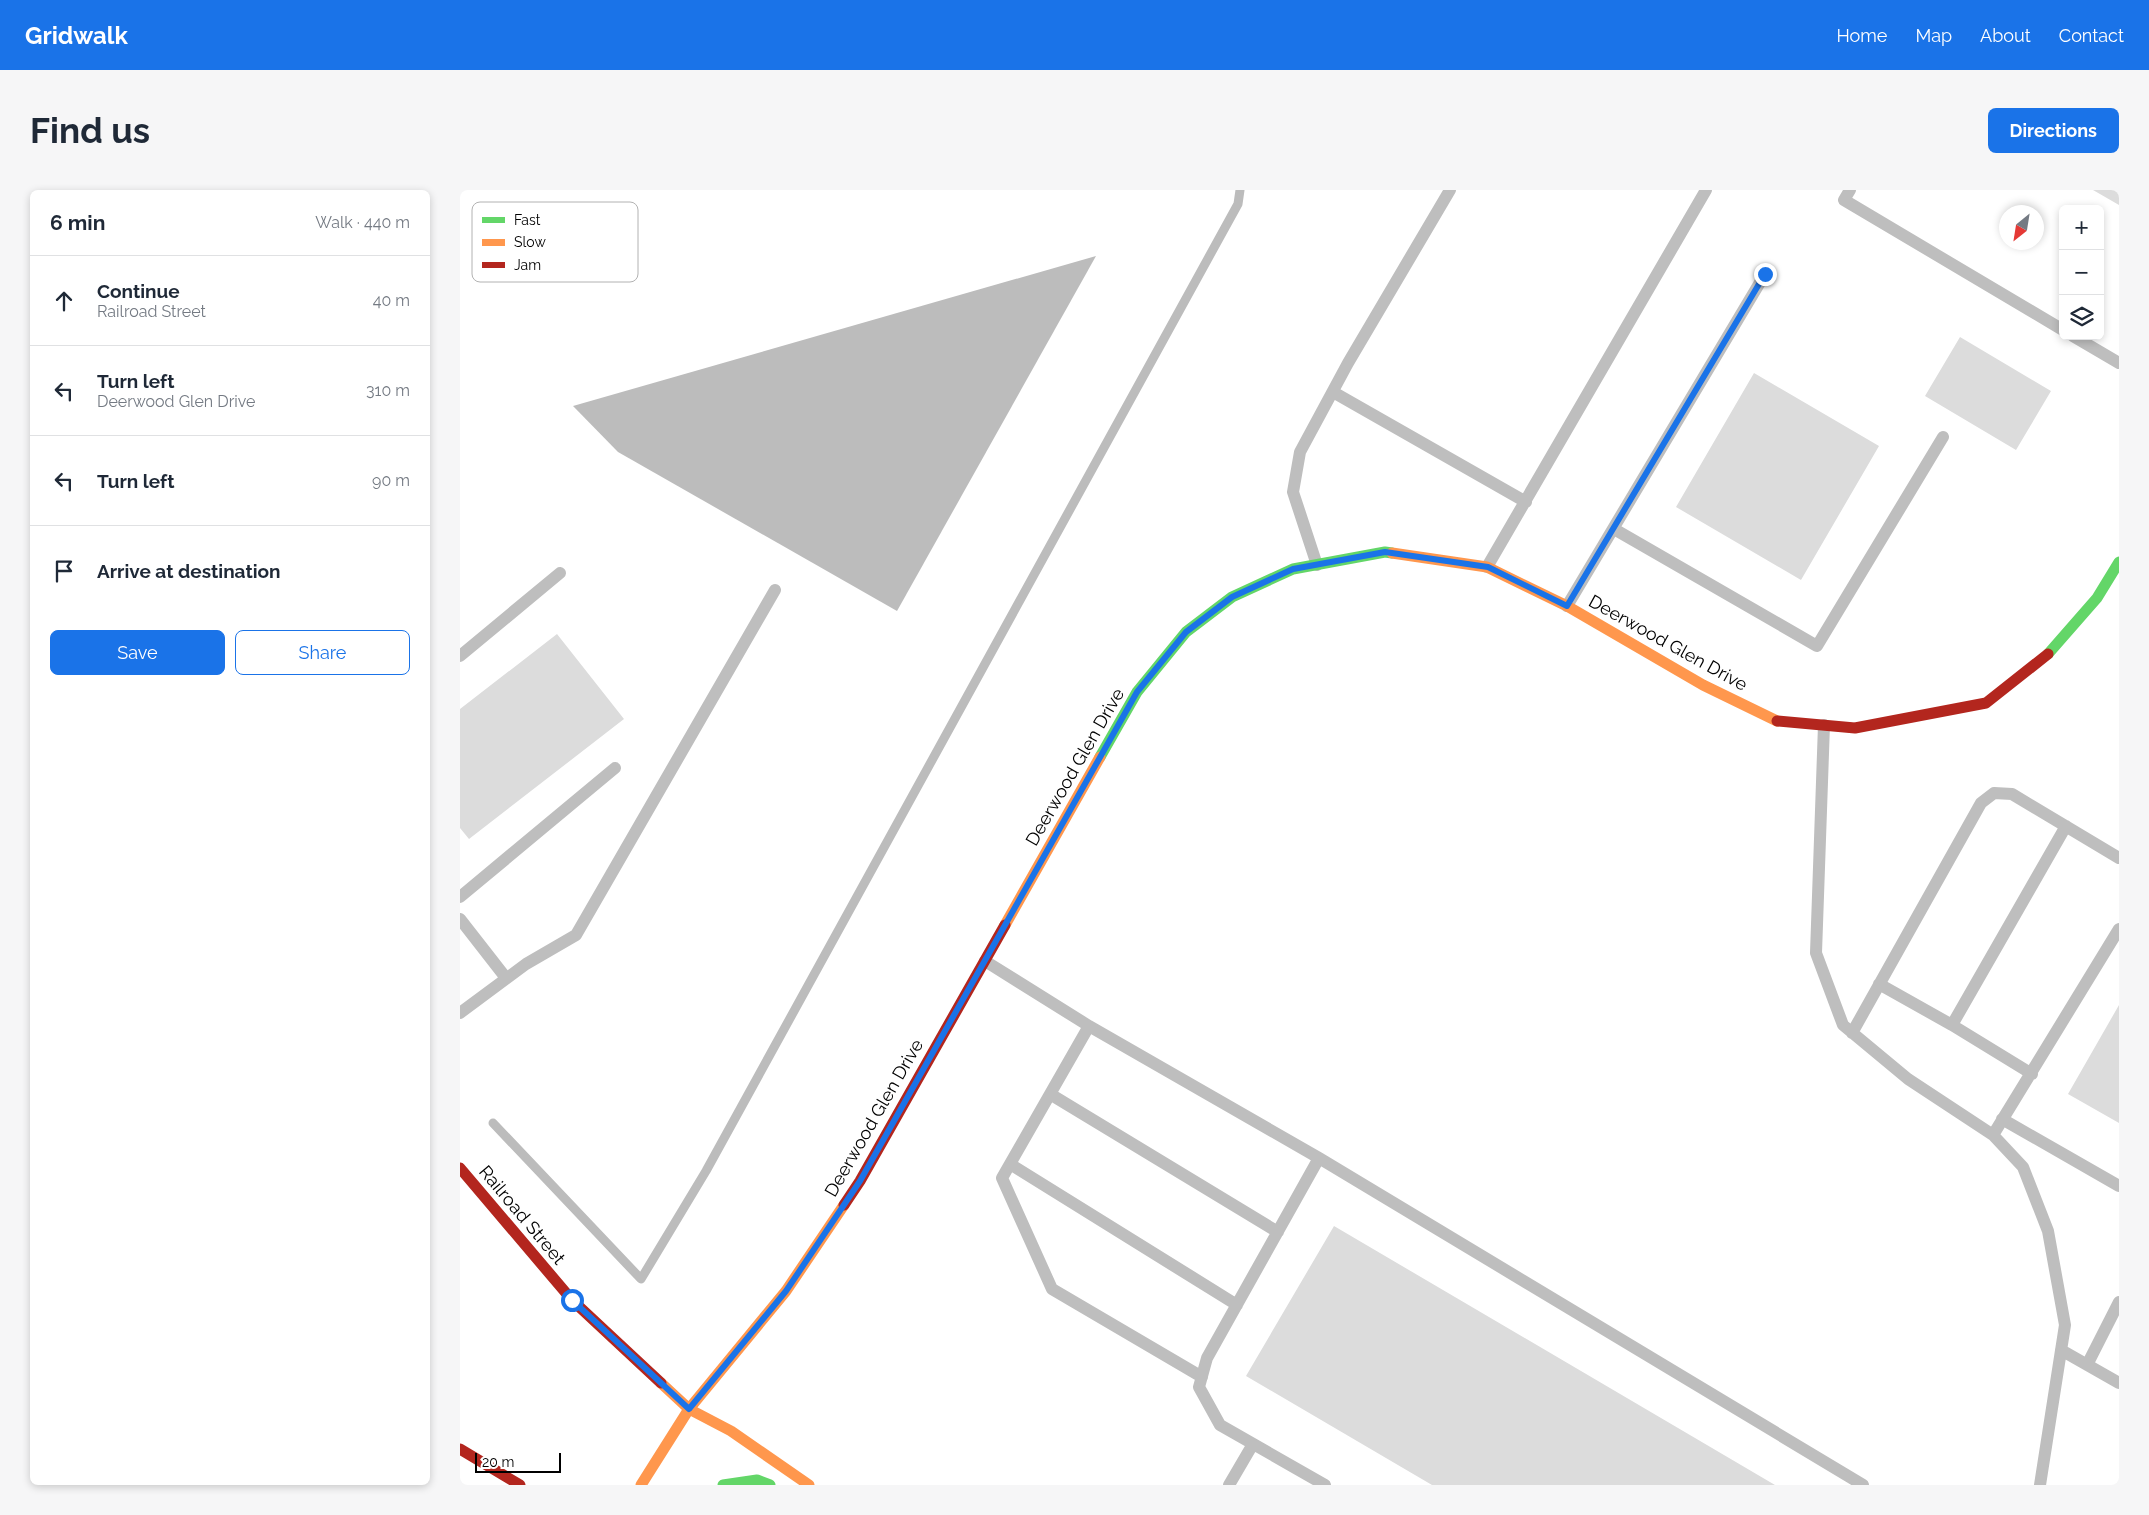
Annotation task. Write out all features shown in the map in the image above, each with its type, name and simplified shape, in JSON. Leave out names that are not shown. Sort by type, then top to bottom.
[{"type":"main road","name":"Deerwood Glen Drive","points":[[641,1485],[689,1409],[786,1291],[860,1181],[1137,692],[1186,632],[1232,597],[1293,569],[1385,552],[1488,567],[1567,606],[1703,686],[1779,722],[1855,728],[1986,703],[2043,659],[2097,598],[2119,562]]},
{"type":"main road","name":"Railroad Street","points":[[460,1168],[572,1300],[689,1409],[731,1431],[810,1485]]},
{"type":"main road","points":[[460,1448],[520,1485]]},
{"type":"main road","points":[[723,1485],[756,1480],[770,1485]]},
{"type":"lane","points":[[1317,565],[1292,492],[1300,452],[1332,392],[1450,190]]},
{"type":"lane","points":[[1488,567],[1706,190]]},
{"type":"lane","points":[[1850,190],[1844,200],[2059,328]]},
{"type":"lane","points":[[1567,606],[1765,274]]},
{"type":"lane","points":[[2080,340],[2119,363]]},
{"type":"lane","points":[[1332,392],[1526,502]]},
{"type":"lane","points":[[1614,529],[1817,646],[1943,437]]},
{"type":"lane","points":[[460,656],[560,573]]},
{"type":"lane","points":[[460,1013],[526,964],[576,935],[775,590]]},
{"type":"lane","points":[[1824,725],[1816,953],[1843,1025],[1908,1079],[1993,1135],[2023,1168],[2048,1231],[2065,1325],[2040,1485]]},
{"type":"lane","points":[[460,897],[615,768]]},
{"type":"lane","points":[[1852,1033],[1980,802],[1994,793],[2012,794],[2119,858]]},
{"type":"lane","points":[[1952,1025],[2066,826]]},
{"type":"lane","points":[[460,918],[506,978]]},
{"type":"lane","points":[[1993,1135],[2119,929]]},
{"type":"lane","points":[[985,962],[1089,1026],[1319,1158],[1863,1485]]},
{"type":"lane","points":[[1879,984],[1952,1025],[2032,1074]]},
{"type":"lane","points":[[1089,1026],[1002,1178],[1052,1289],[1202,1377]]},
{"type":"lane","points":[[1050,1094],[1278,1232]]},
{"type":"lane","points":[[2002,1119],[2119,1186]]},
{"type":"lane","points":[[1319,1158],[1207,1358],[1199,1387],[1220,1425],[1325,1485]]},
{"type":"lane","points":[[1010,1164],[1237,1305]]},
{"type":"lane","points":[[2086,1364],[2119,1302]]},
{"type":"lane","points":[[2061,1350],[2119,1383]]},
{"type":"lane","points":[[1229,1485],[1253,1444]]},
{"type":"shaded area","points":[[1096,256],[897,611],[618,452],[573,406]]},
{"type":"building","points":[[2093,190],[2119,190],[2119,205]]},
{"type":"building","points":[[1960,337],[2051,391],[2016,450],[1925,396]]},
{"type":"building","points":[[1754,373],[1879,446],[1801,580],[1676,507]]},
{"type":"building","points":[[557,634],[624,719],[469,839],[460,828],[460,709]]},
{"type":"building","points":[[2119,1005],[2119,1123],[2068,1094]]},
{"type":"building","points":[[1334,1226],[1775,1485],[1432,1485],[1246,1376]]},
{"type":"waterway","points":[[493,1123],[641,1279],[706,1171],[1238,204],[1240,190]]},
{"type":"traffic: fast","points":[[1100,757],[1137,692],[1186,632],[1232,597],[1293,569],[1385,552],[1392,553]]},
{"type":"traffic: fast","points":[[2048,654],[2097,598],[2119,562]]},
{"type":"traffic: fast","points":[[723,1485],[757,1480],[770,1485]]},
{"type":"traffic: slow","points":[[1392,553],[1487,567],[1567,606],[1703,685],[1777,721]]},
{"type":"traffic: slow","points":[[1005,925],[1100,757]]},
{"type":"traffic: slow","points":[[641,1485],[689,1409],[786,1291],[844,1205]]},
{"type":"traffic: slow","points":[[661,1383],[689,1409],[731,1431],[809,1485]]},
{"type":"traffic: jam","points":[[1777,721],[1855,728],[1986,703],[2048,654]]},
{"type":"traffic: jam","points":[[844,1205],[860,1181],[1005,925]]},
{"type":"traffic: jam","points":[[460,1168],[572,1300],[661,1383]]},
{"type":"traffic: jam","points":[[460,1449],[520,1485]]},
{"type":"route","points":[[572,1300],[689,1409],[786,1291],[860,1181],[1137,692],[1186,632],[1232,597],[1293,569],[1385,552],[1488,567],[1567,606],[1765,274]]}]
